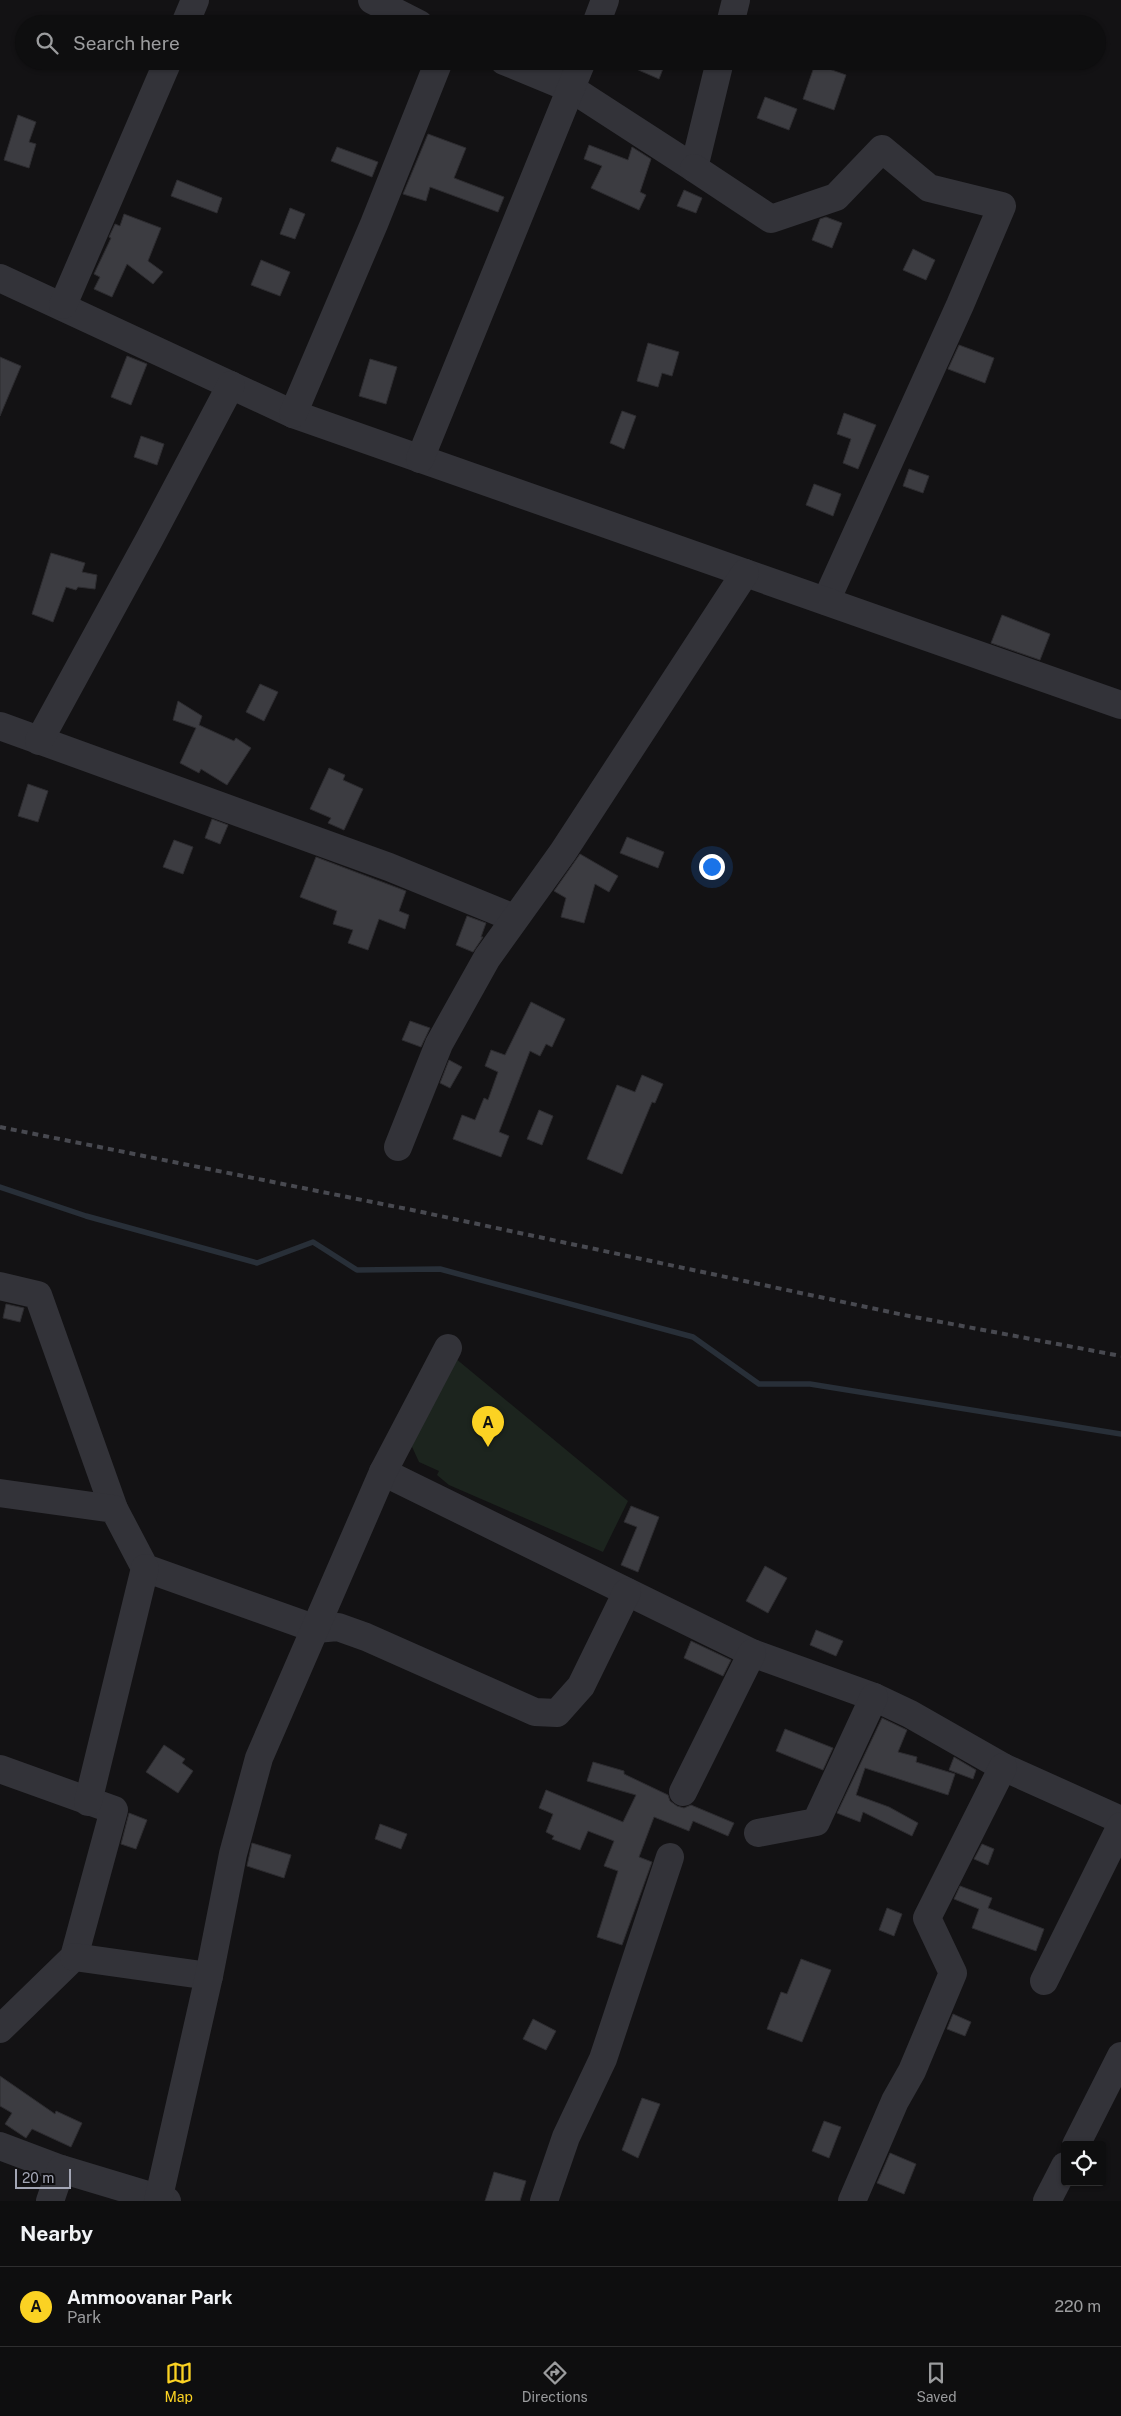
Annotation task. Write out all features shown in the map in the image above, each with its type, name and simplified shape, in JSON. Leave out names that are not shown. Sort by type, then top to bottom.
[{"type":"street","points":[[189,15],[195,0]]},
{"type":"street","points":[[372,0],[401,15]]},
{"type":"street","points":[[599,15],[605,0]]},
{"type":"street","points":[[732,15],[736,0]]},
{"type":"street","points":[[62,305],[164,70]]},
{"type":"street","points":[[292,414],[374,224],[435,70]]},
{"type":"street","points":[[526,70],[572,89],[771,219],[836,197],[882,149],[929,188],[1002,206],[960,305],[826,601]]},
{"type":"street","points":[[420,459],[579,70]]},
{"type":"street","points":[[694,168],[718,70]]},
{"type":"street","points":[[0,278],[62,305],[292,414],[1121,705]]},
{"type":"street","points":[[39,741],[155,530],[231,385]]},
{"type":"street","points":[[398,1147],[439,1044],[487,958],[563,852],[745,573]]},
{"type":"street","points":[[0,726],[389,867],[514,918]]},
{"type":"street","points":[[0,1286],[38,1295],[114,1509],[145,1568],[88,1802]]},
{"type":"street","points":[[0,2146],[61,2169],[161,2200],[233,1854],[259,1758],[383,1472],[448,1348]]},
{"type":"street","points":[[383,1472],[752,1653],[874,1697],[910,1714],[1003,1767],[1121,1820]]},
{"type":"street","points":[[0,1493],[114,1509]]},
{"type":"street","points":[[145,1568],[316,1629],[338,1627],[359,1634],[535,1712],[557,1713],[581,1686],[627,1592]]},
{"type":"street","points":[[683,1792],[752,1653]]},
{"type":"street","points":[[758,1834],[816,1822],[874,1697]]},
{"type":"street","points":[[852,2201],[895,2101],[912,2070],[953,1973],[927,1918],[1003,1767]]},
{"type":"street","points":[[0,1769],[114,1810],[74,1957],[0,2029]]},
{"type":"street","points":[[1044,1981],[1121,1826]]},
{"type":"street","points":[[544,2201],[566,2137],[603,2059],[670,1857]]},
{"type":"street","points":[[74,1957],[209,1976]]},
{"type":"street","points":[[1078,2141],[1121,2056]]},
{"type":"street","points":[[50,2201],[61,2169]]},
{"type":"street","points":[[1047,2201],[1061,2174]]},
{"type":"shaded area","points":[[455,1358],[628,1501],[603,1552],[449,1485],[437,1475],[439,1471],[419,1462],[408,1438]]},
{"type":"building","points":[[638,70],[662,70],[659,79]]},
{"type":"building","points":[[813,70],[832,70],[846,75],[834,110],[803,99]]},
{"type":"building","points":[[765,97],[797,109],[789,130],[757,118]]},
{"type":"building","points":[[18,115],[36,122],[29,142],[36,144],[29,168],[4,160]]},
{"type":"building","points":[[428,134],[466,148],[454,178],[504,197],[498,212],[430,187],[426,201],[403,194]]},
{"type":"building","points":[[589,145],[628,160],[632,147],[651,159],[640,192],[646,195],[639,210],[591,188],[602,166],[584,159]]},
{"type":"building","points":[[337,147],[378,162],[372,177],[331,161]]},
{"type":"building","points":[[177,180],[222,198],[217,213],[171,196]]},
{"type":"building","points":[[684,190],[702,198],[696,213],[677,206]]},
{"type":"building","points":[[290,208],[305,214],[295,239],[280,234]]},
{"type":"building","points":[[124,214],[161,228],[148,261],[163,272],[153,284],[127,264],[112,297],[94,289],[100,277],[94,274],[111,238],[109,237],[115,224],[120,226]]},
{"type":"building","points":[[826,217],[842,223],[832,248],[812,240],[820,219]]},
{"type":"building","points":[[913,249],[935,260],[926,280],[903,270]]},
{"type":"building","points":[[261,260],[290,272],[280,296],[251,285]]},
{"type":"building","points":[[648,343],[679,352],[672,376],[662,373],[658,387],[637,381]]},
{"type":"building","points":[[959,345],[994,358],[985,383],[948,369]]},
{"type":"building","points":[[127,356],[147,364],[131,405],[111,397]]},
{"type":"building","points":[[0,357],[21,366],[0,416]]},
{"type":"building","points":[[370,359],[397,367],[386,404],[359,396]]},
{"type":"building","points":[[622,411],[636,416],[624,449],[610,443]]},
{"type":"building","points":[[844,413],[876,425],[858,469],[843,463],[851,439],[837,434]]},
{"type":"building","points":[[141,436],[164,444],[157,465],[134,457]]},
{"type":"building","points":[[909,469],[929,476],[923,493],[903,486]]},
{"type":"building","points":[[814,484],[841,494],[833,516],[806,505]]},
{"type":"building","points":[[51,553],[85,563],[82,572],[97,575],[95,589],[78,587],[76,590],[66,587],[53,622],[32,614]]},
{"type":"building","points":[[1002,615],[1050,634],[1040,660],[991,643]]},
{"type":"building","points":[[260,684],[278,692],[264,721],[246,712]]},
{"type":"building","points":[[178,701],[202,716],[199,725],[234,741],[236,738],[251,748],[227,785],[201,769],[199,773],[180,763],[196,728],[173,720]]},
{"type":"building","points":[[329,768],[345,775],[343,780],[363,789],[344,830],[328,823],[331,818],[310,809]]},
{"type":"building","points":[[28,784],[48,791],[38,822],[18,816]]},
{"type":"building","points":[[212,819],[228,825],[220,844],[205,838]]},
{"type":"building","points":[[627,837],[664,852],[658,868],[620,853]]},
{"type":"building","points":[[174,840],[193,847],[183,874],[163,867]]},
{"type":"building","points":[[580,854],[618,876],[609,892],[595,884],[584,923],[561,917],[566,898],[554,891]]},
{"type":"building","points":[[316,857],[406,891],[399,911],[409,915],[405,929],[379,919],[368,950],[348,943],[353,930],[333,924],[337,911],[300,897]]},
{"type":"building","points":[[467,916],[486,923],[481,937],[483,937],[473,952],[456,945]]},
{"type":"building","points":[[531,1002],[565,1019],[552,1047],[546,1044],[540,1056],[530,1051],[499,1132],[509,1136],[501,1157],[453,1139],[462,1115],[475,1120],[484,1098],[488,1100],[498,1072],[485,1066],[491,1050],[505,1055]]},
{"type":"building","points":[[410,1021],[430,1028],[421,1047],[402,1040]]},
{"type":"building","points":[[449,1060],[462,1067],[450,1088],[440,1083]]},
{"type":"building","points":[[642,1075],[663,1084],[655,1103],[652,1102],[622,1174],[587,1159],[617,1085],[635,1092]]},
{"type":"building","points":[[539,1110],[553,1116],[542,1145],[527,1139]]},
{"type":"building","points":[[6,1304],[24,1308],[20,1322],[3,1318]]},
{"type":"building","points":[[631,1506],[659,1517],[638,1572],[621,1565],[637,1527],[624,1522]]},
{"type":"building","points":[[765,1566],[787,1578],[768,1613],[746,1601]]},
{"type":"building","points":[[816,1630],[843,1641],[836,1656],[810,1645]]},
{"type":"building","points":[[691,1641],[731,1660],[723,1676],[684,1658]]},
{"type":"building","points":[[882,1718],[907,1730],[898,1752],[917,1757],[916,1762],[955,1774],[948,1795],[865,1768],[856,1795],[889,1807],[918,1823],[912,1836],[863,1812],[860,1822],[837,1813]]},
{"type":"building","points":[[785,1729],[833,1748],[823,1770],[776,1751]]},
{"type":"building","points":[[164,1745],[185,1759],[182,1763],[193,1771],[178,1793],[146,1772]]},
{"type":"building","points":[[954,1757],[976,1770],[973,1779],[949,1770]]},
{"type":"building","points":[[593,1762],[624,1771],[624,1774],[668,1795],[670,1801],[677,1806],[684,1808],[691,1805],[734,1823],[728,1836],[693,1821],[689,1831],[654,1817],[639,1857],[652,1862],[622,1945],[597,1937],[618,1871],[604,1866],[614,1841],[588,1831],[580,1850],[552,1839],[554,1836],[546,1832],[553,1814],[539,1808],[546,1790],[623,1822],[636,1795],[587,1781]]},
{"type":"building","points":[[129,1813],[147,1820],[136,1849],[121,1844]]},
{"type":"building","points":[[380,1824],[407,1834],[401,1849],[375,1839]]},
{"type":"building","points":[[252,1843],[291,1855],[284,1878],[247,1866]]},
{"type":"building","points":[[982,1844],[994,1849],[988,1865],[974,1859]]},
{"type":"building","points":[[960,1886],[992,1898],[988,1908],[1044,1929],[1036,1951],[972,1928],[979,1909],[954,1899]]},
{"type":"building","points":[[887,1908],[902,1914],[894,1936],[879,1930]]},
{"type":"building","points":[[801,1959],[831,1970],[802,2042],[767,2029],[781,1992],[787,1994]]},
{"type":"building","points":[[953,2014],[971,2022],[965,2036],[947,2029]]},
{"type":"building","points":[[533,2019],[556,2031],[546,2050],[523,2039]]},
{"type":"building","points":[[0,2076],[55,2114],[56,2111],[82,2123],[71,2147],[32,2129],[26,2138],[5,2124],[12,2113],[0,2106]]},
{"type":"building","points":[[642,2098],[660,2104],[638,2158],[622,2150]]},
{"type":"building","points":[[824,2121],[841,2127],[829,2158],[812,2151]]},
{"type":"building","points":[[890,2153],[916,2164],[904,2194],[877,2183]]},
{"type":"building","points":[[494,2172],[526,2181],[520,2201],[485,2201]]},
{"type":"waterway","points":[[0,1187],[86,1216],[257,1263],[313,1242],[357,1270],[440,1269],[693,1337],[759,1384],[810,1384],[1121,1434]]},
{"type":"railway","points":[[0,1127],[412,1210],[904,1315],[1121,1356]]},
{"type":"place","name":"Ammoovanar Park","points":[[488,1447]]}]
